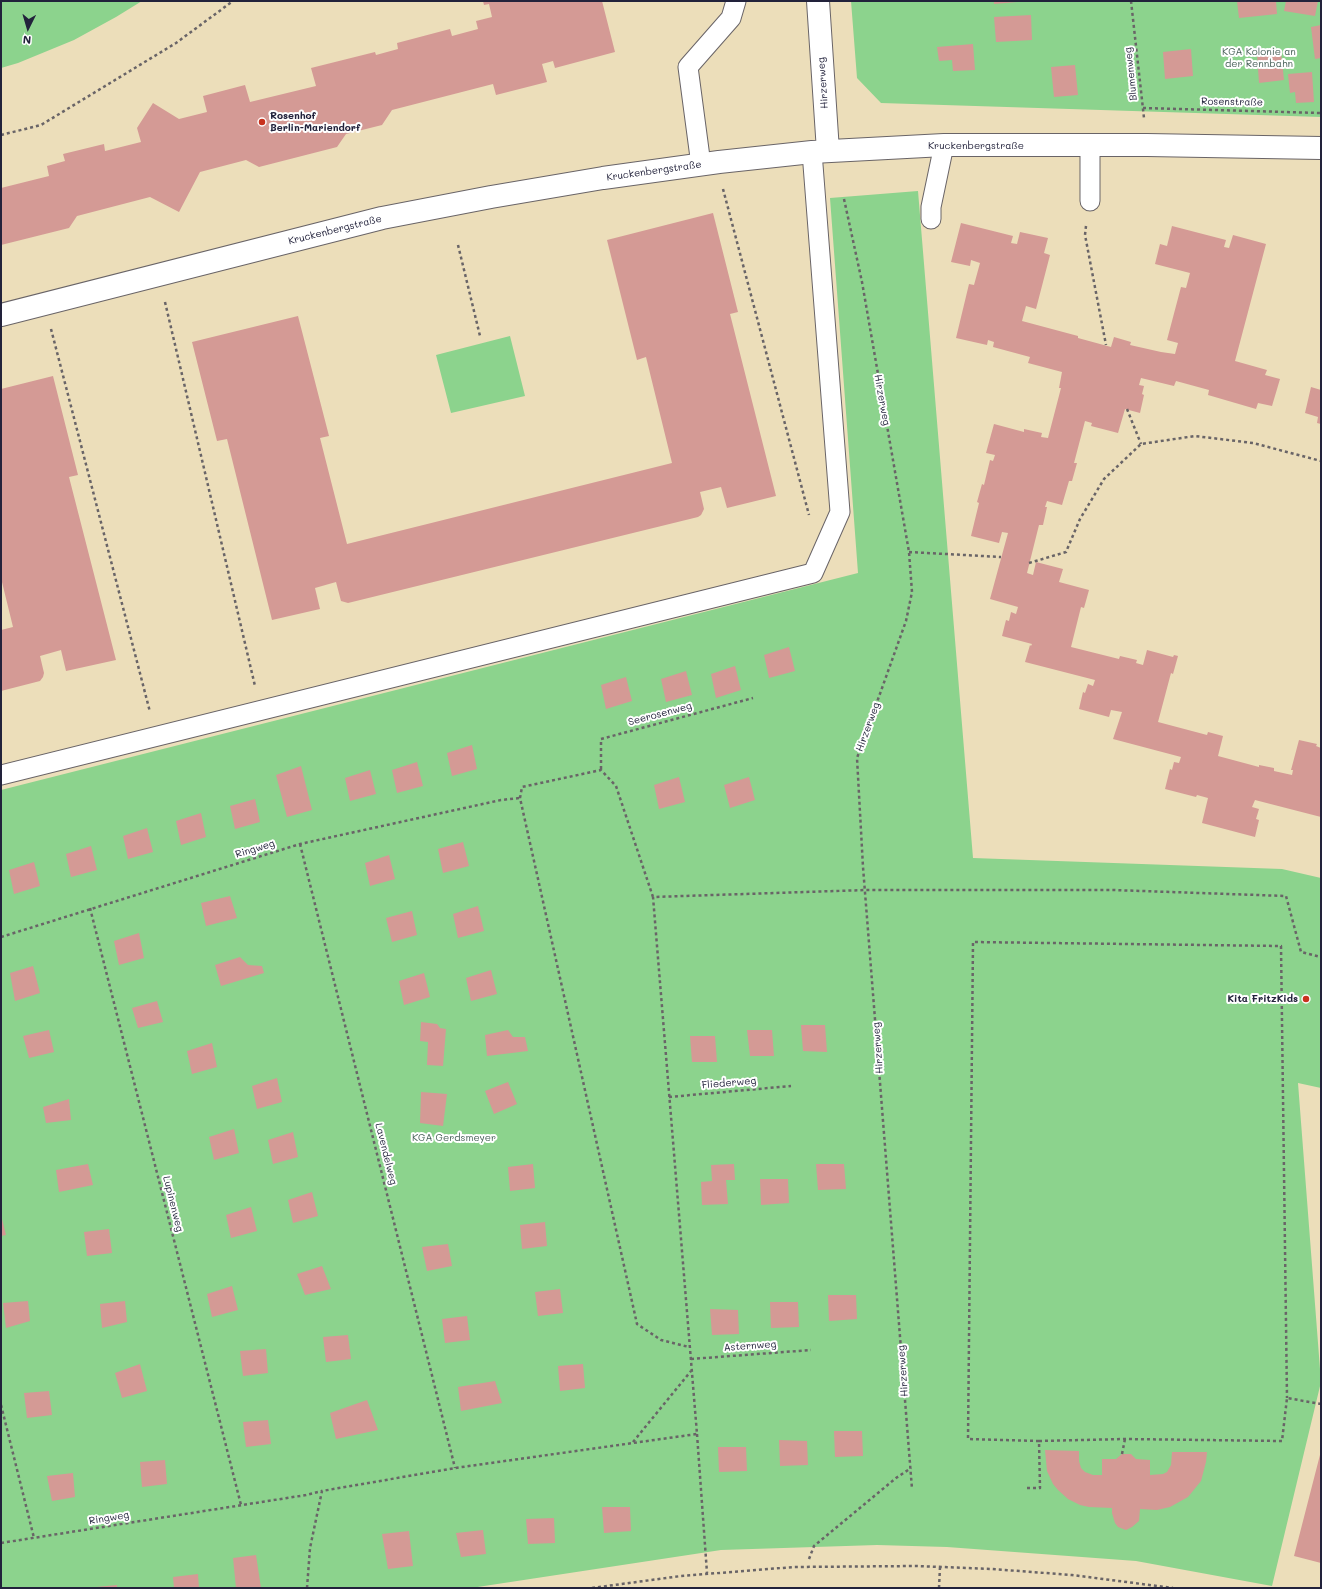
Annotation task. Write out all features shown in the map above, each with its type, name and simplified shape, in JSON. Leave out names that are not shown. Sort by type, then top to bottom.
[{"type":"street","name":"Hirzerweg","points":[[818,1],[820,151]]},
{"type":"street","name":"Kruckenbergstraße","points":[[1,315],[382,218],[491,197],[603,178],[710,164],[820,151],[944,145],[1147,145],[1321,148]]},
{"type":"lane","points":[[710,164],[688,67],[732,18],[736,1]]},
{"type":"lane","points":[[931,219],[931,207],[944,145]]},
{"type":"lane","points":[[1090,145],[1090,201]]},
{"type":"lane","points":[[1,775],[813,573],[840,512],[820,151]]},
{"type":"path","points":[[1,135],[41,125],[176,44],[233,1]]},
{"type":"path","name":"Blumenweg","points":[[1132,1],[1147,145]]},
{"type":"path","name":"Rosenstraße","points":[[1143,108],[1321,113]]},
{"type":"path","points":[[710,164],[725,200],[809,515]]},
{"type":"path","name":"Hirzerweg","points":[[843,196],[862,282],[909,552],[912,592],[906,621],[857,758],[912,1489]]},
{"type":"path","points":[[1090,201],[1085,235],[1106,346]]},
{"type":"path","points":[[458,245],[480,336]]},
{"type":"path","points":[[158,275],[261,710]]},
{"type":"path","points":[[45,304],[156,736]]},
{"type":"path","points":[[1127,409],[1141,444]]},
{"type":"path","points":[[1029,563],[1066,552],[1080,519],[1104,479],[1141,444],[1195,436],[1253,443],[1321,461]]},
{"type":"path","points":[[909,552],[1001,556]]},
{"type":"path","name":"Seerosenweg","points":[[601,770],[601,739],[753,698]]},
{"type":"path","points":[[689,1347],[661,1340],[637,1324],[520,798],[522,787],[601,770],[616,786],[653,896],[692,1371],[707,1573]]},
{"type":"path","name":"Ringweg","points":[[1,937],[90,908],[300,844],[493,802],[520,798]]},
{"type":"path","name":"Lavendelweg","points":[[300,844],[455,1468]]},
{"type":"path","points":[[653,896],[866,890],[1113,890],[1286,896],[1301,952],[1321,957]]},
{"type":"path","name":"Lupinenweg","points":[[90,908],[241,1505]]},
{"type":"path","points":[[973,942],[1281,946],[1286,1398],[1282,1441],[1125,1439],[968,1439],[973,942]]},
{"type":"path","name":"Fliederweg","points":[[669,1097],[791,1086]]},
{"type":"path","name":"Asternweg","points":[[691,1359],[811,1350]]},
{"type":"path","points":[[633,1443],[692,1371]]},
{"type":"path","points":[[1286,1398],[1321,1404]]},
{"type":"path","points":[[1,1405],[34,1538]]},
{"type":"path","name":"Ringweg","points":[[1,1543],[306,1495],[455,1468],[697,1434]]},
{"type":"path","points":[[1122,1454],[1125,1439]]},
{"type":"path","points":[[1027,1488],[1040,1488],[1039,1440]]},
{"type":"path","points":[[809,1559],[814,1546],[896,1478],[911,1468]]},
{"type":"path","points":[[306,1588],[310,1548],[322,1491]]},
{"type":"path","points":[[592,1588],[707,1573],[794,1567],[940,1567],[992,1569],[1072,1575],[1173,1588]]},
{"type":"path","points":[[939,1588],[940,1567]]},
{"type":"green space","points":[[1,1],[142,1],[74,40],[18,63],[1,68]]},
{"type":"green space","name":"KGA Kolonie an der Rennbahn","points":[[851,1],[1321,1],[1321,117],[881,103],[857,78]]},
{"type":"green space","name":"KGA Gerdsmeyer","points":[[918,191],[973,858],[1282,869],[1321,878],[1321,1088],[1298,1083],[1321,1382],[1272,1586],[1136,1561],[947,1547],[877,1545],[721,1550],[471,1588],[1,1588],[1,790],[858,573],[830,198]]},
{"type":"green space","points":[[510,336],[525,396],[451,413],[436,355]]},
{"type":"building","name":"Rosenhof Berlin-Mariendorf","points":[[483,1],[602,1],[615,52],[555,68],[553,61],[542,64],[547,82],[496,95],[493,84],[392,110],[382,125],[346,134],[337,147],[259,167],[246,160],[200,172],[179,212],[150,197],[77,216],[69,228],[1,245],[1,188],[49,176],[47,166],[65,161],[63,154],[104,144],[105,151],[141,142],[137,128],[153,103],[179,119],[207,112],[203,96],[245,85],[250,102],[316,86],[311,68],[375,52],[376,55],[398,49],[397,43],[450,29],[452,36],[478,29],[476,21],[492,17],[489,4],[484,5]]},
{"type":"building","points":[[994,1],[1017,1],[1017,2],[994,4]]},
{"type":"building","points":[[1237,1],[1276,1],[1277,14],[1239,18]]},
{"type":"building","points":[[1286,1],[1318,1],[1315,16],[1284,11]]},
{"type":"building","points":[[1031,15],[1032,40],[996,42],[994,17]]},
{"type":"building","points":[[1321,25],[1321,58],[1315,59],[1311,27]]},
{"type":"building","points":[[973,44],[975,70],[953,71],[952,60],[939,61],[937,47]]},
{"type":"building","points":[[1191,49],[1193,76],[1165,79],[1163,52]]},
{"type":"building","points":[[1281,52],[1284,80],[1259,83],[1257,54]]},
{"type":"building","points":[[1075,65],[1078,95],[1054,97],[1051,67]]},
{"type":"building","points":[[1312,72],[1314,102],[1296,103],[1295,92],[1290,93],[1288,74]]},
{"type":"building","points":[[713,213],[738,312],[730,314],[776,496],[727,508],[721,487],[700,492],[704,509],[698,517],[348,603],[341,601],[336,582],[315,588],[320,609],[272,620],[227,439],[217,441],[192,342],[298,316],[329,436],[320,438],[347,544],[672,463],[646,357],[637,360],[607,240]]},
{"type":"building","points":[[961,223],[1013,236],[1011,243],[1017,244],[1020,232],[1048,238],[1044,253],[1050,255],[1036,309],[1026,306],[1022,321],[1078,336],[1078,338],[1111,347],[1114,337],[1131,342],[1130,345],[1175,354],[1178,343],[1167,340],[1181,287],[1186,288],[1190,273],[1155,264],[1160,244],[1167,246],[1172,226],[1226,240],[1224,247],[1229,248],[1233,235],[1266,244],[1235,361],[1267,370],[1265,375],[1280,379],[1272,406],[1258,403],[1256,409],[1208,395],[1209,390],[1176,381],[1174,386],[1141,378],[1139,385],[1144,386],[1142,394],[1144,395],[1140,413],[1125,409],[1118,433],[1091,426],[1092,423],[1085,421],[1074,463],[1077,463],[1072,481],[1069,481],[1062,505],[1047,501],[1043,525],[1039,525],[1027,573],[1033,575],[1036,562],[1063,569],[1059,582],[1089,590],[1084,608],[1081,607],[1071,647],[1119,659],[1120,656],[1137,660],[1136,663],[1143,665],[1147,650],[1173,657],[1174,655],[1178,656],[1173,674],[1171,673],[1158,722],[1207,735],[1208,732],[1223,736],[1218,756],[1259,767],[1259,765],[1274,768],[1274,771],[1292,775],[1293,770],[1291,770],[1299,740],[1317,744],[1316,746],[1321,748],[1321,817],[1255,800],[1252,807],[1259,809],[1256,819],[1259,820],[1255,837],[1202,823],[1208,798],[1197,795],[1196,797],[1165,789],[1170,769],[1172,770],[1174,762],[1179,763],[1181,757],[1113,739],[1122,712],[1111,710],[1109,717],[1079,709],[1083,692],[1085,693],[1088,684],[1093,686],[1095,680],[1025,662],[1030,645],[1031,646],[1032,644],[1002,636],[1006,620],[1009,621],[1011,612],[1016,614],[1018,607],[990,599],[1008,533],[1002,532],[999,543],[971,536],[982,484],[984,485],[990,460],[993,461],[995,455],[986,453],[994,424],[1024,432],[1024,429],[1042,433],[1041,437],[1048,438],[1061,388],[1059,388],[1062,372],[1028,363],[1030,357],[993,347],[994,342],[988,340],[987,345],[956,338],[969,284],[974,285],[980,263],[971,260],[970,266],[951,262]]},
{"type":"building","points":[[53,376],[78,475],[69,477],[116,660],[66,671],[61,650],[40,656],[44,673],[40,681],[1,691],[1,630],[13,627],[1,578],[1,389]]},
{"type":"building","points":[[1311,387],[1321,390],[1321,424],[1317,423],[1318,417],[1305,413]]},
{"type":"building","points":[[789,647],[795,671],[769,678],[764,655]]},
{"type":"building","points":[[735,666],[741,690],[716,698],[711,674]]},
{"type":"building","points":[[686,671],[692,695],[666,702],[661,679]]},
{"type":"building","points":[[626,677],[632,701],[606,709],[601,685]]},
{"type":"building","points":[[472,745],[477,769],[452,776],[447,753]]},
{"type":"building","points":[[417,762],[423,786],[397,793],[392,770]]},
{"type":"building","points":[[301,766],[312,810],[287,817],[276,775]]},
{"type":"building","points":[[370,770],[376,794],[350,801],[345,778]]},
{"type":"building","points":[[679,777],[685,802],[659,809],[654,785]]},
{"type":"building","points":[[749,777],[755,800],[730,808],[724,785]]},
{"type":"building","points":[[255,799],[260,822],[235,829],[230,806]]},
{"type":"building","points":[[201,813],[206,837],[181,845],[176,821]]},
{"type":"building","points":[[147,828],[153,852],[128,859],[123,836]]},
{"type":"building","points":[[463,842],[469,866],[443,873],[438,849]]},
{"type":"building","points":[[91,846],[97,870],[71,877],[66,854]]},
{"type":"building","points":[[389,855],[395,879],[370,886],[365,863]]},
{"type":"building","points":[[34,862],[40,886],[14,894],[9,870]]},
{"type":"building","points":[[230,896],[237,918],[206,926],[201,903]]},
{"type":"building","points":[[478,906],[484,931],[458,938],[453,914]]},
{"type":"building","points":[[412,911],[417,935],[392,942],[386,918]]},
{"type":"building","points":[[139,933],[144,958],[119,965],[114,941]]},
{"type":"building","points":[[240,957],[248,965],[262,966],[264,973],[221,986],[215,965]]},
{"type":"building","points":[[33,966],[40,993],[15,1001],[10,973]]},
{"type":"building","points":[[491,970],[497,994],[471,1001],[466,978]]},
{"type":"building","points":[[424,973],[430,997],[404,1005],[399,981]]},
{"type":"building","points":[[157,1001],[163,1022],[138,1028],[132,1008]]},
{"type":"building","points":[[421,1022],[437,1024],[440,1028],[446,1029],[443,1066],[427,1065],[428,1042],[420,1041]]},
{"type":"building","points":[[801,1025],[825,1025],[827,1052],[803,1051]]},
{"type":"building","points":[[49,1030],[54,1052],[29,1058],[23,1036]]},
{"type":"building","points":[[508,1030],[513,1037],[525,1037],[528,1051],[487,1056],[485,1035]]},
{"type":"building","points":[[747,1030],[772,1030],[774,1056],[750,1056]]},
{"type":"building","points":[[690,1036],[715,1036],[717,1062],[692,1062]]},
{"type":"building","points":[[212,1043],[217,1067],[192,1074],[187,1051]]},
{"type":"building","points":[[277,1078],[282,1102],[257,1109],[252,1086]]},
{"type":"building","points":[[508,1082],[517,1104],[494,1114],[485,1091]]},
{"type":"building","points":[[421,1092],[447,1094],[443,1126],[420,1123]]},
{"type":"building","points":[[69,1099],[71,1120],[46,1123],[43,1107]]},
{"type":"building","points":[[234,1129],[239,1153],[214,1160],[209,1137]]},
{"type":"building","points":[[293,1132],[298,1157],[273,1164],[268,1140]]},
{"type":"building","points":[[88,1164],[93,1185],[59,1192],[56,1170]]},
{"type":"building","points":[[533,1164],[535,1188],[510,1191],[508,1167]]},
{"type":"building","points":[[734,1164],[735,1180],[726,1180],[728,1204],[702,1205],[701,1182],[712,1181],[711,1165]]},
{"type":"building","points":[[816,1164],[844,1164],[846,1189],[818,1190]]},
{"type":"building","points":[[760,1179],[788,1179],[789,1203],[761,1205]]},
{"type":"building","points":[[312,1192],[318,1216],[293,1223],[288,1200]]},
{"type":"building","points":[[251,1207],[257,1231],[231,1238],[226,1215]]},
{"type":"building","points":[[1,1215],[6,1235],[1,1236]]},
{"type":"building","points":[[545,1222],[547,1246],[522,1249],[520,1225]]},
{"type":"building","points":[[109,1229],[112,1253],[87,1256],[84,1232]]},
{"type":"building","points":[[448,1244],[452,1266],[427,1271],[422,1247]]},
{"type":"building","points":[[322,1266],[331,1289],[305,1295],[297,1274]]},
{"type":"building","points":[[232,1286],[238,1310],[212,1317],[207,1294]]},
{"type":"building","points":[[560,1289],[563,1313],[538,1316],[535,1292]]},
{"type":"building","points":[[828,1295],[856,1295],[857,1319],[829,1321]]},
{"type":"building","points":[[28,1301],[30,1321],[6,1328],[3,1303]]},
{"type":"building","points":[[125,1301],[127,1322],[102,1328],[100,1304]]},
{"type":"building","points":[[770,1302],[798,1302],[799,1327],[771,1328]]},
{"type":"building","points":[[710,1309],[738,1310],[739,1334],[712,1335]]},
{"type":"building","points":[[467,1316],[470,1340],[445,1343],[442,1319]]},
{"type":"building","points":[[348,1335],[351,1359],[326,1362],[323,1337]]},
{"type":"building","points":[[266,1349],[268,1373],[243,1376],[240,1351]]},
{"type":"building","points":[[140,1364],[147,1391],[122,1398],[115,1373]]},
{"type":"building","points":[[583,1364],[585,1388],[560,1391],[558,1366]]},
{"type":"building","points":[[495,1381],[502,1403],[461,1411],[458,1387]]},
{"type":"building","points":[[49,1391],[52,1415],[27,1418],[24,1393]]},
{"type":"building","points":[[367,1400],[378,1430],[336,1439],[330,1413]]},
{"type":"building","points":[[268,1420],[271,1444],[246,1447],[243,1422]]},
{"type":"building","points":[[834,1431],[862,1431],[863,1456],[835,1457]]},
{"type":"building","points":[[779,1440],[807,1441],[808,1465],[780,1466]]},
{"type":"building","points":[[718,1447],[746,1447],[747,1471],[719,1472]]},
{"type":"building","points":[[1045,1450],[1079,1451],[1081,1468],[1085,1472],[1093,1475],[1102,1475],[1102,1459],[1116,1459],[1122,1454],[1131,1454],[1136,1459],[1150,1460],[1150,1475],[1163,1474],[1167,1472],[1171,1465],[1172,1452],[1207,1452],[1201,1481],[1188,1497],[1170,1507],[1157,1510],[1140,1509],[1139,1521],[1126,1530],[1118,1527],[1115,1523],[1112,1508],[1080,1505],[1068,1499],[1058,1490],[1053,1484],[1047,1471]]},
{"type":"building","points":[[1321,1451],[1321,1563],[1294,1556]]},
{"type":"building","points":[[165,1460],[167,1484],[142,1487],[140,1462]]},
{"type":"building","points":[[73,1473],[75,1497],[52,1501],[47,1476]]},
{"type":"building","points":[[602,1507],[630,1507],[631,1531],[604,1533]]},
{"type":"building","points":[[554,1518],[555,1543],[528,1544],[526,1519]]},
{"type":"building","points":[[483,1530],[486,1554],[461,1557],[456,1533]]},
{"type":"building","points":[[409,1531],[413,1566],[388,1569],[382,1534]]},
{"type":"building","points":[[256,1555],[261,1588],[236,1588],[233,1558]]},
{"type":"building","points":[[198,1574],[199,1588],[174,1588],[173,1577]]},
{"type":"building","points":[[117,1585],[117,1588],[96,1588],[96,1587]]},
{"type":"place","name":"Rosenhof Berlin-Mariendorf","points":[[262,122]]},
{"type":"place","name":"Kita FritzKids","points":[[1306,999]]}]
